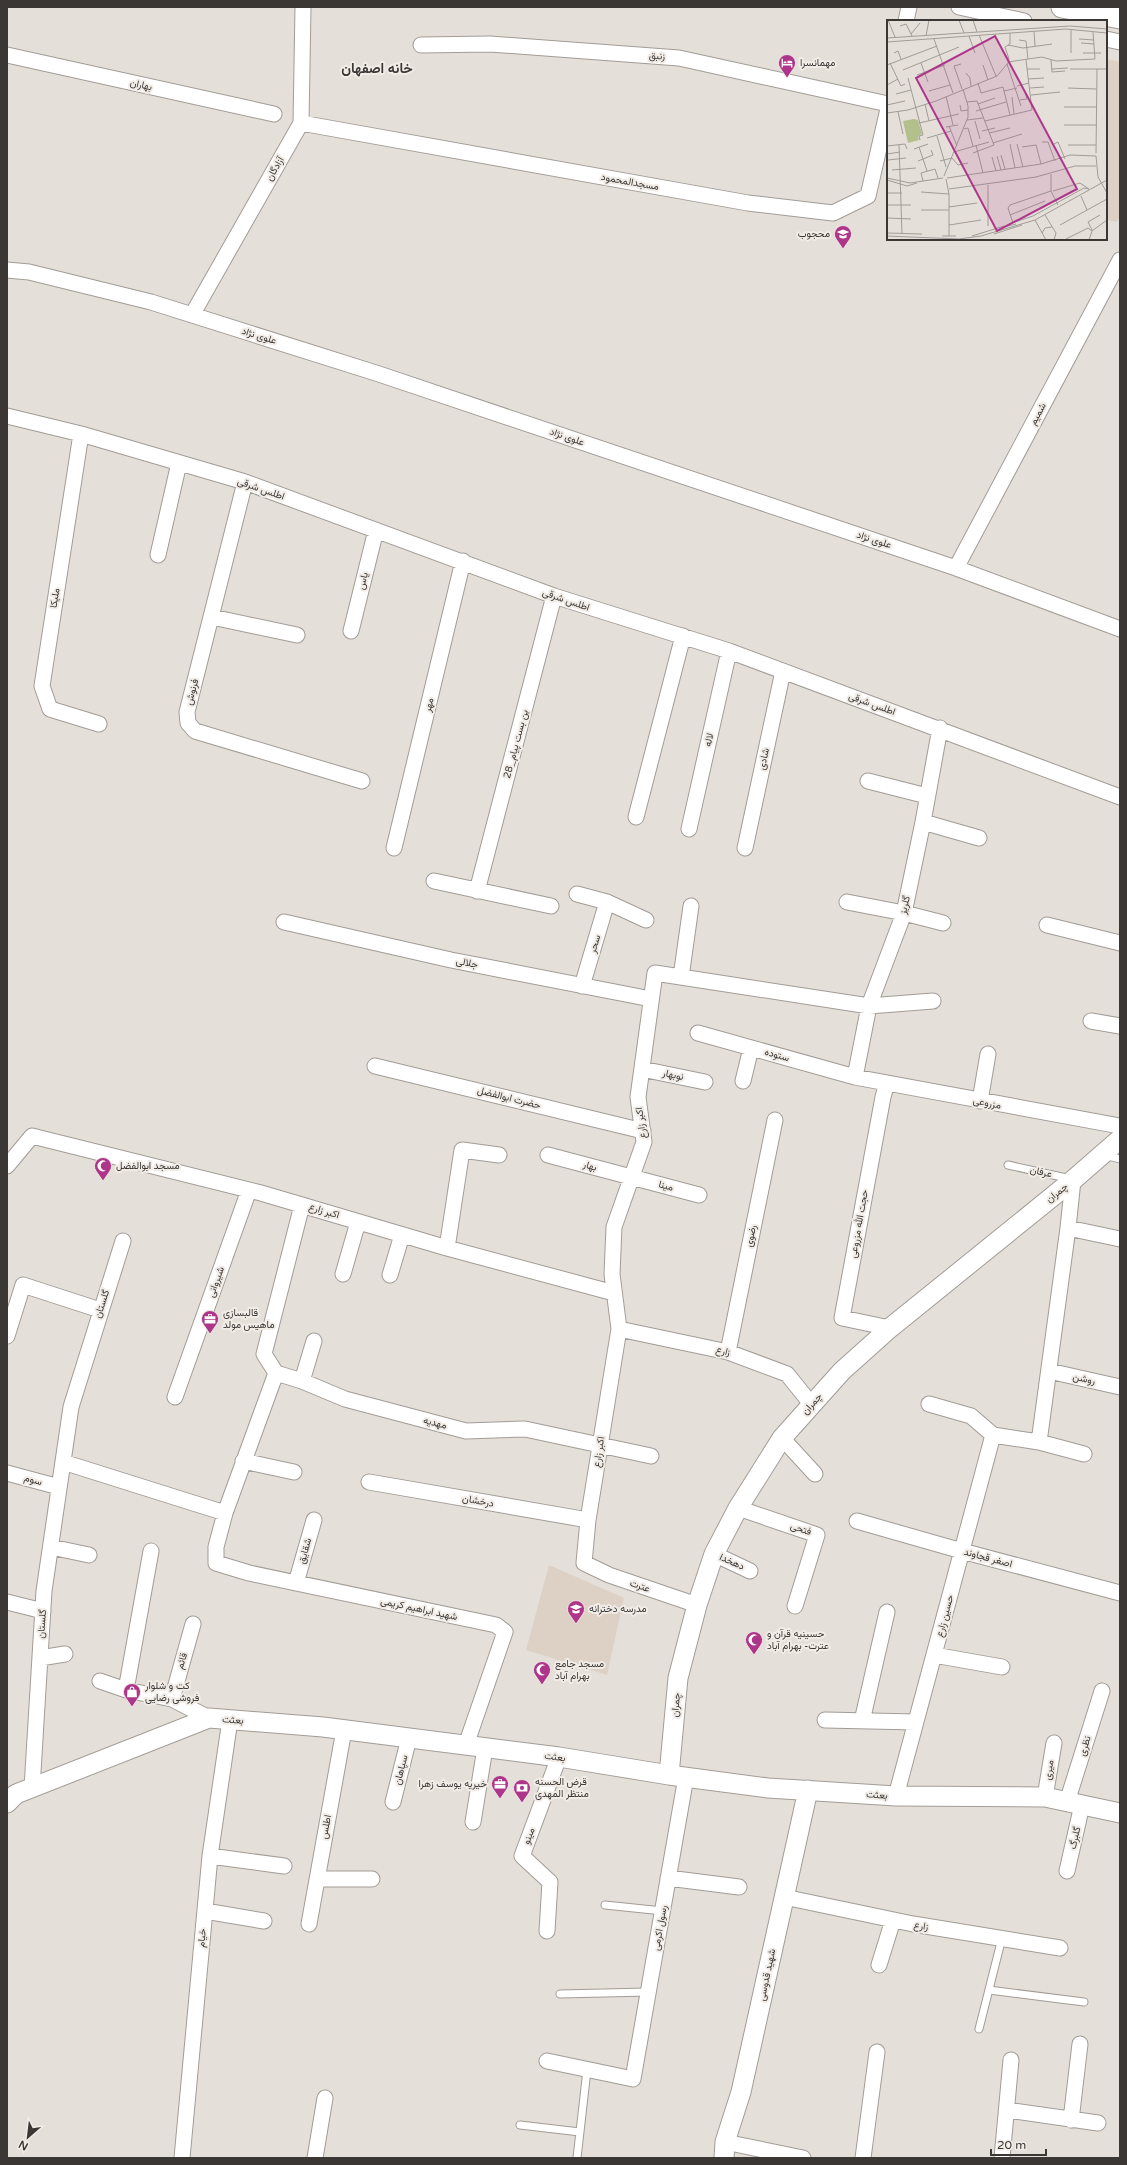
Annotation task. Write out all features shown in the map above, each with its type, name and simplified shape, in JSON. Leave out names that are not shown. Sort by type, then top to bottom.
[{"type":"main road","points":[[1062,7],[1120,18]]},
{"type":"street","name":"آزادگان","points":[[192,315],[301,123],[303,7]]},
{"type":"street","points":[[906,20],[909,7]]},
{"type":"street","points":[[959,7],[1019,20]]},
{"type":"street","points":[[1107,38],[1120,42]]},
{"type":"street","name":"زنبق","points":[[421,45],[490,44],[679,58],[887,104]]},
{"type":"street","name":"بهاران","points":[[7,56],[274,114]]},
{"type":"street","name":"مسجدالمحمود","points":[[301,123],[748,203],[833,213],[868,196],[887,113]]},
{"type":"street","name":"شمیم","points":[[956,568],[1120,260]]},
{"type":"street","name":"علوی نژاد","points":[[7,270],[29,272],[192,315],[379,374],[956,568],[1120,629]]},
{"type":"street","name":"اطلس شرقی","points":[[7,416],[81,434],[244,482],[463,561],[554,596],[729,651],[1120,796]]},
{"type":"street","name":"ملیکا","points":[[81,434],[42,686],[50,709],[100,724]]},
{"type":"street","points":[[158,555],[179,463]]},
{"type":"street","name":"فرنوش","points":[[244,482],[212,617],[187,712],[188,723],[195,731],[362,780]]},
{"type":"street","name":"یاس","points":[[351,631],[376,530]]},
{"type":"street","name":"مهر","points":[[394,848],[463,561]]},
{"type":"street","name":"بن بست پیام_28","points":[[477,891],[554,596]]},
{"type":"street","points":[[212,617],[297,635]]},
{"type":"street","points":[[636,817],[683,636]]},
{"type":"street","name":"لاله","points":[[689,829],[729,651]]},
{"type":"street","name":"شادی","points":[[745,848],[782,671]]},
{"type":"street","name":"گلریز","points":[[855,1077],[869,1006],[904,913],[923,822],[940,728]]},
{"type":"street","points":[[868,781],[927,796]]},
{"type":"street","points":[[923,822],[979,838]]},
{"type":"street","points":[[434,881],[551,906]]},
{"type":"street","points":[[577,894],[607,902],[646,920]]},
{"type":"street","name":"سحر","points":[[582,986],[607,902]]},
{"type":"street","points":[[847,902],[904,913],[943,923]]},
{"type":"street","points":[[691,906],[681,977],[869,1006],[933,1001]]},
{"type":"street","name":"جلالی","points":[[284,922],[451,960],[651,999]]},
{"type":"street","points":[[1047,925],[1120,943]]},
{"type":"street","name":"اکبر زارع","points":[[584,1563],[588,1520],[619,1329],[612,1274],[614,1227],[644,1142],[638,1097],[655,973],[681,977]]},
{"type":"street","points":[[1091,1021],[1120,1026]]},
{"type":"street","name":"ستوده","points":[[698,1033],[855,1077]]},
{"type":"street","points":[[743,1081],[751,1048]]},
{"type":"street","points":[[980,1101],[988,1054]]},
{"type":"street","name":"حضرت ابوالفضل","points":[[375,1066],[643,1130]]},
{"type":"street","name":"نوبهار","points":[[642,1068],[705,1082]]},
{"type":"street","name":"مزروعی","points":[[855,1077],[1120,1126]]},
{"type":"street","name":"حجت الله مزروعی","points":[[887,1084],[882,1097],[842,1318],[890,1328]]},
{"type":"street","name":"رضوی","points":[[728,1352],[775,1120]]},
{"type":"street","name":"اکبر زارع","points":[[7,1166],[32,1136],[249,1190],[447,1248],[614,1293]]},
{"type":"street","name":"چمران","points":[[678,1776],[678,1678],[697,1605],[714,1554],[738,1508],[782,1438],[842,1371],[890,1328],[1073,1180],[1111,1156],[1120,1139]]},
{"type":"street","points":[[447,1248],[462,1150],[499,1155]]},
{"type":"street","name":"بهار","points":[[548,1155],[632,1177]]},
{"type":"street","name":"مینا","points":[[632,1177],[699,1195]]},
{"type":"street","points":[[1039,1442],[1068,1228],[1073,1180]]},
{"type":"street","name":"شیروانی","points":[[175,1397],[249,1190]]},
{"type":"street","points":[[63,1462],[225,1513],[276,1373],[264,1354],[302,1205]]},
{"type":"street","points":[[343,1274],[358,1222]]},
{"type":"street","points":[[1068,1228],[1120,1239]]},
{"type":"street","points":[[390,1275],[402,1234]]},
{"type":"street","name":"گلستان","points":[[32,1788],[43,1611],[50,1547],[71,1407],[122,1241]]},
{"type":"street","points":[[7,1336],[23,1285],[100,1310]]},
{"type":"street","name":"زارع","points":[[619,1329],[728,1352],[787,1374],[812,1404]]},
{"type":"street","points":[[302,1381],[314,1341]]},
{"type":"street","name":"روشن","points":[[1049,1371],[1120,1387]]},
{"type":"street","name":"مهدیه","points":[[276,1373],[302,1381],[344,1399],[466,1431],[525,1429],[651,1456]]},
{"type":"street","points":[[929,1404],[971,1416],[993,1435],[1039,1442],[1084,1454]]},
{"type":"street","name":"حسین زارع","points":[[896,1796],[993,1435]]},
{"type":"street","points":[[782,1438],[815,1474]]},
{"type":"street","points":[[243,1461],[294,1472]]},
{"type":"street","name":"سوم","points":[[7,1473],[59,1487]]},
{"type":"street","name":"درخشان","points":[[369,1482],[588,1520]]},
{"type":"street","name":"فتحی","points":[[738,1508],[817,1535],[795,1606]]},
{"type":"street","name":"شهید ابراهیم کریمی","points":[[225,1513],[216,1547],[216,1563],[249,1573],[496,1626],[505,1632],[466,1745]]},
{"type":"street","name":"شقایق","points":[[296,1583],[314,1520]]},
{"type":"street","name":"اصغر قجاوند","points":[[857,1521],[962,1551],[1120,1593]]},
{"type":"street","points":[[50,1547],[89,1555]]},
{"type":"street","points":[[126,1690],[151,1552]]},
{"type":"street","name":"دهخدا","points":[[714,1554],[750,1571]]},
{"type":"street","name":"عترت","points":[[584,1563],[609,1575],[697,1605]]},
{"type":"street","points":[[7,1602],[43,1611]]},
{"type":"street","points":[[862,1721],[887,1612]]},
{"type":"street","name":"قائم","points":[[172,1699],[193,1624]]},
{"type":"street","points":[[40,1658],[65,1654]]},
{"type":"street","points":[[934,1655],[1002,1667]]},
{"type":"street","points":[[100,1681],[126,1690],[172,1699],[209,1718]]},
{"type":"street","name":"نظری","points":[[1074,1803],[1102,1691]]},
{"type":"street","name":"بعثت","points":[[8,1800],[16,1794],[209,1718],[344,1730],[466,1745],[559,1757],[678,1776],[768,1788],[896,1796],[1045,1797],[1120,1813]]},
{"type":"street","name":"خیام","points":[[182,2158],[210,1856],[230,1720]]},
{"type":"street","points":[[825,1720],[916,1722]]},
{"type":"street","name":"اطلس","points":[[309,1924],[344,1730]]},
{"type":"street","name":"سپاهان","points":[[393,1802],[409,1738]]},
{"type":"street","name":"میری","points":[[1045,1797],[1054,1743]]},
{"type":"street","points":[[473,1822],[485,1748]]},
{"type":"street","name":"مینو","points":[[547,1931],[550,1882],[522,1856],[559,1757]]},
{"type":"street","name":"رسول اکرمی","points":[[587,2070],[633,2079],[668,1878],[678,1776]]},
{"type":"street","name":"شهید قدوسی","points":[[724,2150],[741,2092],[808,1790]]},
{"type":"street","name":"گلبرگ","points":[[1067,1871],[1074,1803]]},
{"type":"street","points":[[210,1856],[284,1866]]},
{"type":"street","points":[[668,1878],[739,1887]]},
{"type":"street","points":[[317,1879],[372,1879]]},
{"type":"street","name":"زارع","points":[[784,1897],[892,1920],[1060,1948]]},
{"type":"street","points":[[205,1911],[264,1921]]},
{"type":"street","points":[[879,1965],[892,1920]]},
{"type":"street","points":[[1071,2120],[1080,2044]]},
{"type":"street","points":[[863,2158],[877,2052]]},
{"type":"street","points":[[1002,2158],[1012,2060]]},
{"type":"street","points":[[546,2061],[587,2070]]},
{"type":"street","points":[[316,2158],[325,2098]]},
{"type":"street","points":[[1006,2110],[1098,2124]]},
{"type":"street","points":[[724,2150],[803,2158]]},
{"type":"lane","name":"عرفان","points":[[1008,1165],[1073,1180]]},
{"type":"lane","points":[[605,1905],[663,1911]]},
{"type":"lane","points":[[979,2029],[1002,1938]]},
{"type":"lane","points":[[989,1990],[1084,2002]]},
{"type":"lane","points":[[560,1994],[649,1992]]},
{"type":"lane","points":[[577,2158],[587,2070]]},
{"type":"lane","points":[[520,2125],[580,2132]]},
{"type":"shaded area","points":[[1107,59],[1120,62],[1120,217],[1117,222],[1107,220]]},
{"type":"shaded area","name":"مدرسه دخترانه","points":[[549,1565],[624,1598],[607,1675],[526,1650]]},
{"type":"place","name":"مهمانسرا","points":[[787,78]]},
{"type":"place","name":"محجوب","points":[[843,249]]},
{"type":"place","name":"مسجد ابوالفضل","points":[[103,1181]]},
{"type":"place","name":"قالبسازی ماهیس مولد","points":[[210,1334]]},
{"type":"place","name":"مدرسه دخترانه","points":[[576,1624]]},
{"type":"place","name":"حسینیه قرآن و عترت- بهرام آباد","points":[[754,1655]]},
{"type":"place","name":"مسجد جامع بهرام آباد","points":[[542,1685]]},
{"type":"place","name":"کت و شلوار فروشی رضایی","points":[[132,1707]]},
{"type":"place","name":"خیریه یوسف زهرا","points":[[500,1799]]},
{"type":"place","name":"قرض الحسنه منتظر المهدی","points":[[522,1803]]},
{"type":"district","name":"خانه اصفهان","points":[[377,68]]}]
